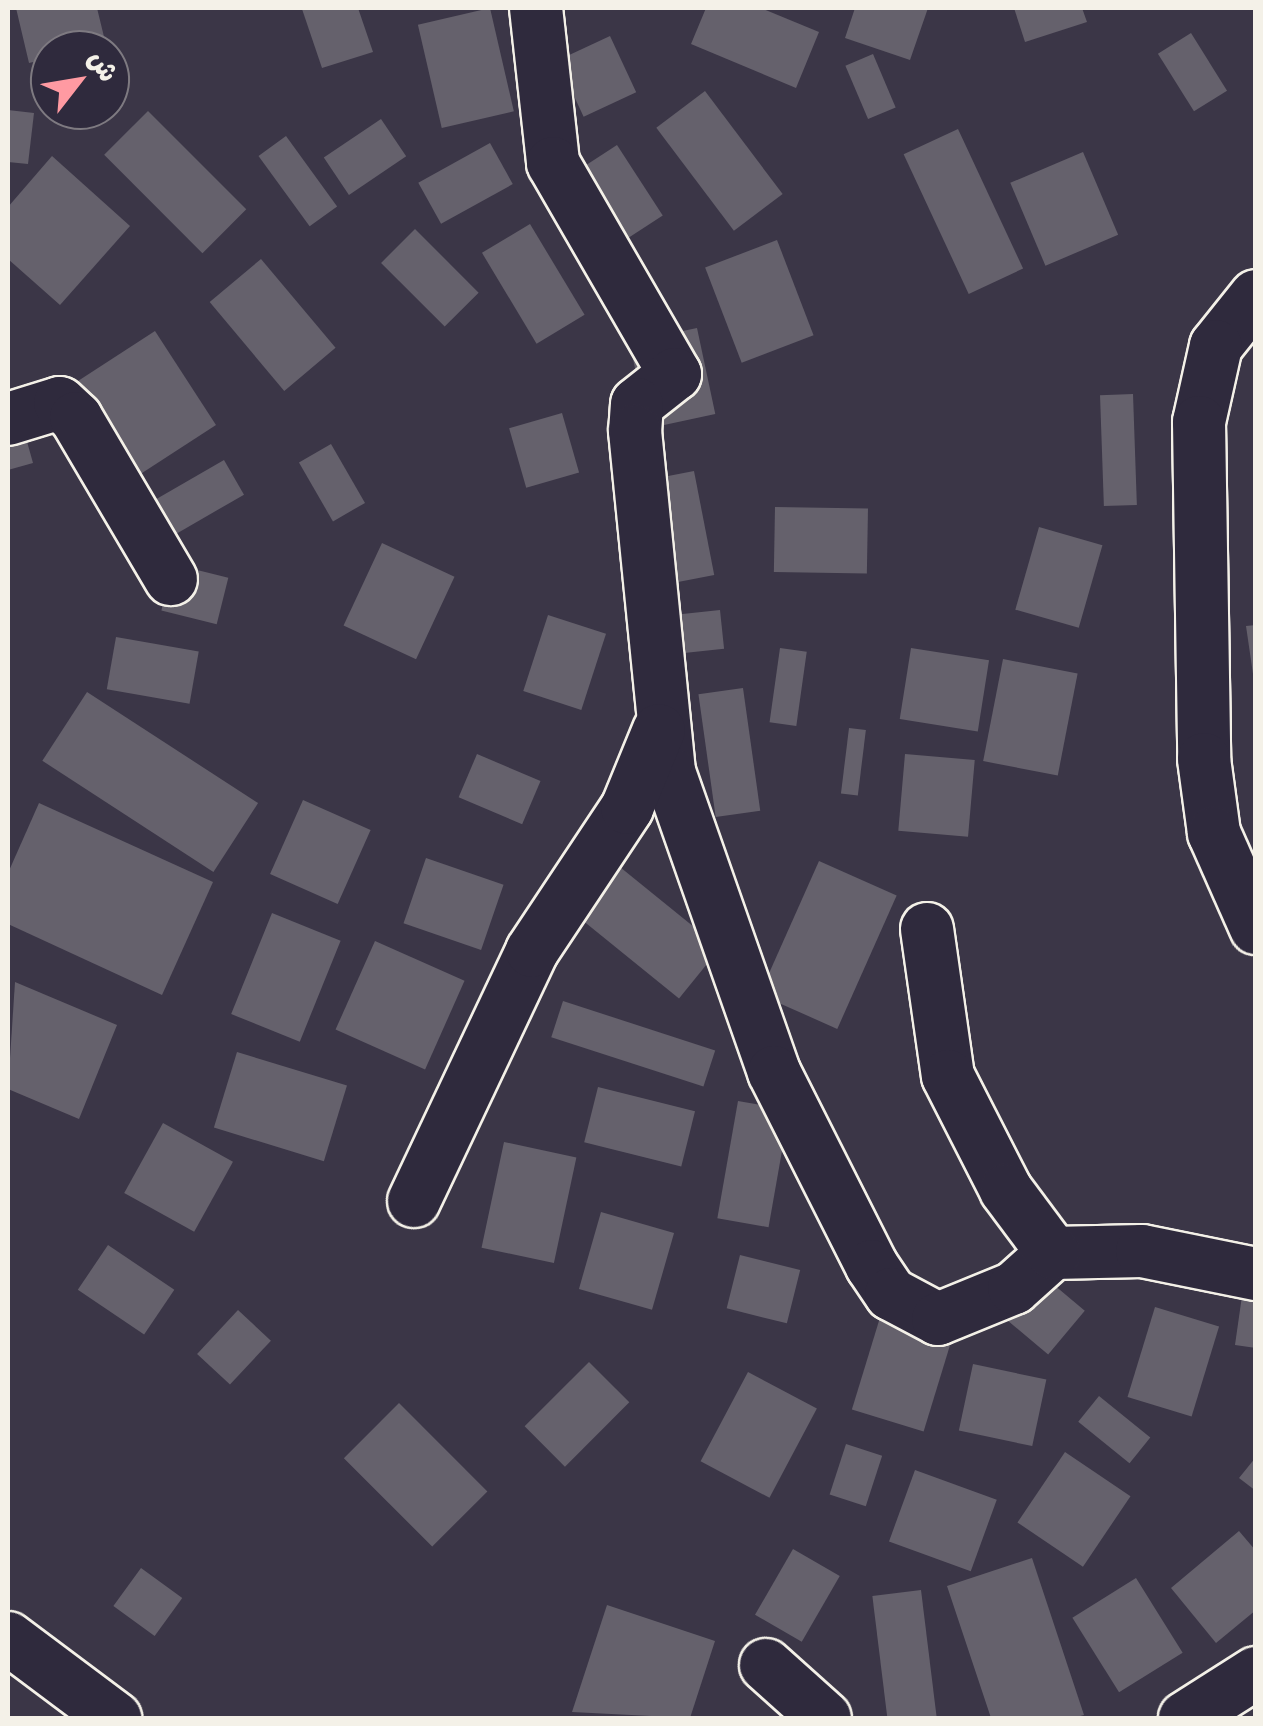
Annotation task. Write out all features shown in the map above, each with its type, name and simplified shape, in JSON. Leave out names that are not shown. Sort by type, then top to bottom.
[{"type":"street","points":[[536,8],[554,163],[674,374],[638,404],[634,430],[658,730],[774,1072],[891,1294],[938,1319],[1014,1288],[1053,1252],[1142,1250],[1256,1274]]},
{"type":"street","points":[[1256,296],[1216,346],[1200,422],[1204,760],[1214,833],[1256,928]]},
{"type":"street","points":[[8,419],[60,403],[76,418],[171,579]]},
{"type":"street","points":[[414,1201],[532,950],[627,808],[658,730]]},
{"type":"street","points":[[926,929],[948,1076],[1006,1190],[1053,1252]]},
{"type":"street","points":[[8,1638],[115,1718]]},
{"type":"street","points":[[766,1666],[825,1718]]},
{"type":"street","points":[[1186,1718],[1256,1673]]},
{"type":"building","points":[[16,8],[97,8],[102,30],[30,30],[29,63]]},
{"type":"building","points":[[358,8],[373,52],[322,68],[302,9]]},
{"type":"building","points":[[490,8],[514,111],[442,128],[418,25]]},
{"type":"building","points":[[706,8],[761,8],[819,32],[796,88],[691,44]]},
{"type":"building","points":[[855,8],[928,8],[910,60],[845,38]]},
{"type":"building","points":[[1014,8],[1082,8],[1087,22],[1025,42]]},
{"type":"building","points":[[1191,33],[1227,91],[1194,111],[1158,54]]},
{"type":"building","points":[[610,36],[636,92],[584,117],[557,61]]},
{"type":"building","points":[[873,54],[896,107],[868,119],[845,66]]},
{"type":"building","points":[[705,91],[783,194],[734,231],[656,128]]},
{"type":"building","points":[[8,110],[30,113],[28,164],[8,162]]},
{"type":"building","points":[[148,111],[246,209],[202,253],[104,155]]},
{"type":"building","points":[[381,119],[406,156],[349,195],[324,158]]},
{"type":"building","points":[[958,129],[1023,269],[969,294],[904,154]]},
{"type":"building","points":[[286,136],[337,206],[310,226],[258,156]]},
{"type":"building","points":[[490,143],[513,184],[441,224],[418,183]]},
{"type":"building","points":[[617,145],[663,215],[626,239],[580,169]]},
{"type":"building","points":[[1083,152],[1118,235],[1045,266],[1010,183]]},
{"type":"building","points":[[52,156],[130,226],[60,305],[8,259],[8,207]]},
{"type":"building","points":[[530,224],[585,315],[537,344],[482,253]]},
{"type":"building","points":[[415,229],[479,293],[445,327],[381,263]]},
{"type":"building","points":[[777,240],[814,335],[742,363],[705,268]]},
{"type":"building","points":[[261,259],[336,348],[284,391],[210,302]]},
{"type":"building","points":[[697,328],[715,414],[648,428],[630,342]]},
{"type":"building","points":[[155,331],[216,425],[126,483],[65,389]]},
{"type":"building","points":[[1133,394],[1137,505],[1104,506],[1100,395]]},
{"type":"building","points":[[17,406],[33,463],[8,470],[8,409]]},
{"type":"building","points":[[562,413],[579,473],[526,488],[509,428]]},
{"type":"building","points":[[331,444],[365,503],[333,521],[299,462]]},
{"type":"building","points":[[224,460],[244,495],[161,543],[141,508]]},
{"type":"building","points":[[694,471],[714,575],[661,585],[641,481]]},
{"type":"building","points":[[775,507],[868,509],[867,574],[774,572]]},
{"type":"building","points":[[1039,527],[1102,545],[1079,628],[1015,610]]},
{"type":"building","points":[[382,543],[455,577],[416,659],[344,625]]},
{"type":"building","points":[[173,564],[228,578],[217,624],[161,611]]},
{"type":"building","points":[[720,610],[724,649],[665,655],[661,616]]},
{"type":"building","points":[[548,615],[606,634],[581,710],[523,691]]},
{"type":"building","points":[[1256,625],[1256,674],[1253,674],[1246,626]]},
{"type":"building","points":[[116,637],[199,652],[190,704],[107,689]]},
{"type":"building","points":[[780,648],[807,652],[796,726],[770,722]]},
{"type":"building","points":[[911,648],[989,660],[978,731],[900,719]]},
{"type":"building","points":[[1003,659],[1078,674],[1058,776],[983,761]]},
{"type":"building","points":[[743,688],[760,811],[716,817],[698,694]]},
{"type":"building","points":[[87,692],[258,803],[213,872],[42,761]]},
{"type":"building","points":[[849,728],[866,730],[858,796],[841,794]]},
{"type":"building","points":[[477,754],[541,781],[522,824],[459,797]]},
{"type":"building","points":[[905,754],[975,760],[968,837],[898,831]]},
{"type":"building","points":[[303,800],[371,830],[338,904],[270,874]]},
{"type":"building","points":[[39,803],[213,882],[162,995],[8,924],[8,873]]},
{"type":"building","points":[[426,858],[504,885],[481,950],[404,923]]},
{"type":"building","points":[[819,861],[897,896],[837,1029],[760,994]]},
{"type":"building","points":[[615,863],[720,948],[679,998],[574,914]]},
{"type":"building","points":[[272,913],[341,941],[300,1042],[231,1014]]},
{"type":"building","points":[[375,941],[465,981],[425,1069],[336,1030]]},
{"type":"building","points":[[15,982],[117,1025],[79,1119],[8,1089]]},
{"type":"building","points":[[563,1001],[715,1050],[703,1087],[551,1037]]},
{"type":"building","points":[[237,1052],[347,1086],[324,1161],[214,1128]]},
{"type":"building","points":[[598,1087],[695,1111],[681,1166],[584,1142]]},
{"type":"building","points":[[738,1101],[789,1110],[769,1227],[717,1218]]},
{"type":"building","points":[[163,1123],[233,1162],[194,1232],[124,1193]]},
{"type":"building","points":[[504,1142],[576,1157],[554,1263],[482,1248]]},
{"type":"building","points":[[601,1212],[674,1233],[652,1310],[579,1289]]},
{"type":"building","points":[[108,1245],[174,1290],[144,1335],[78,1290]]},
{"type":"building","points":[[740,1255],[800,1270],[787,1323],[727,1308]]},
{"type":"building","points":[[1246,1268],[1256,1269],[1256,1348],[1235,1345]]},
{"type":"building","points":[[1035,1269],[1085,1311],[1048,1354],[998,1313]]},
{"type":"building","points":[[1155,1307],[1219,1327],[1192,1416],[1128,1397]]},
{"type":"building","points":[[238,1310],[271,1341],[230,1385],[197,1354]]},
{"type":"building","points":[[882,1311],[954,1333],[924,1431],[852,1409]]},
{"type":"building","points":[[589,1362],[629,1402],[565,1467],[525,1426]]},
{"type":"building","points":[[973,1364],[1046,1380],[1032,1446],[959,1431]]},
{"type":"building","points":[[748,1372],[817,1409],[769,1498],[701,1461]]},
{"type":"building","points":[[1099,1396],[1150,1438],[1130,1463],[1078,1422]]},
{"type":"building","points":[[399,1403],[487,1491],[432,1547],[344,1458]]},
{"type":"building","points":[[846,1444],[882,1456],[866,1506],[830,1494]]},
{"type":"building","points":[[1065,1452],[1130,1496],[1083,1567],[1017,1522]]},
{"type":"building","points":[[1256,1457],[1256,1491],[1239,1478]]},
{"type":"building","points":[[915,1470],[997,1500],[971,1571],[889,1541]]},
{"type":"building","points":[[1239,1531],[1256,1551],[1256,1610],[1216,1643],[1171,1588]]},
{"type":"building","points":[[793,1549],[840,1576],[802,1642],[755,1615]]},
{"type":"building","points":[[1032,1558],[1084,1715],[991,1718],[947,1586]]},
{"type":"building","points":[[141,1568],[182,1598],[155,1636],[113,1606]]},
{"type":"building","points":[[1136,1578],[1183,1653],[1119,1692],[1072,1618]]},
{"type":"building","points":[[921,1590],[937,1718],[887,1718],[872,1596]]},
{"type":"building","points":[[607,1605],[715,1641],[690,1718],[572,1712]]}]
